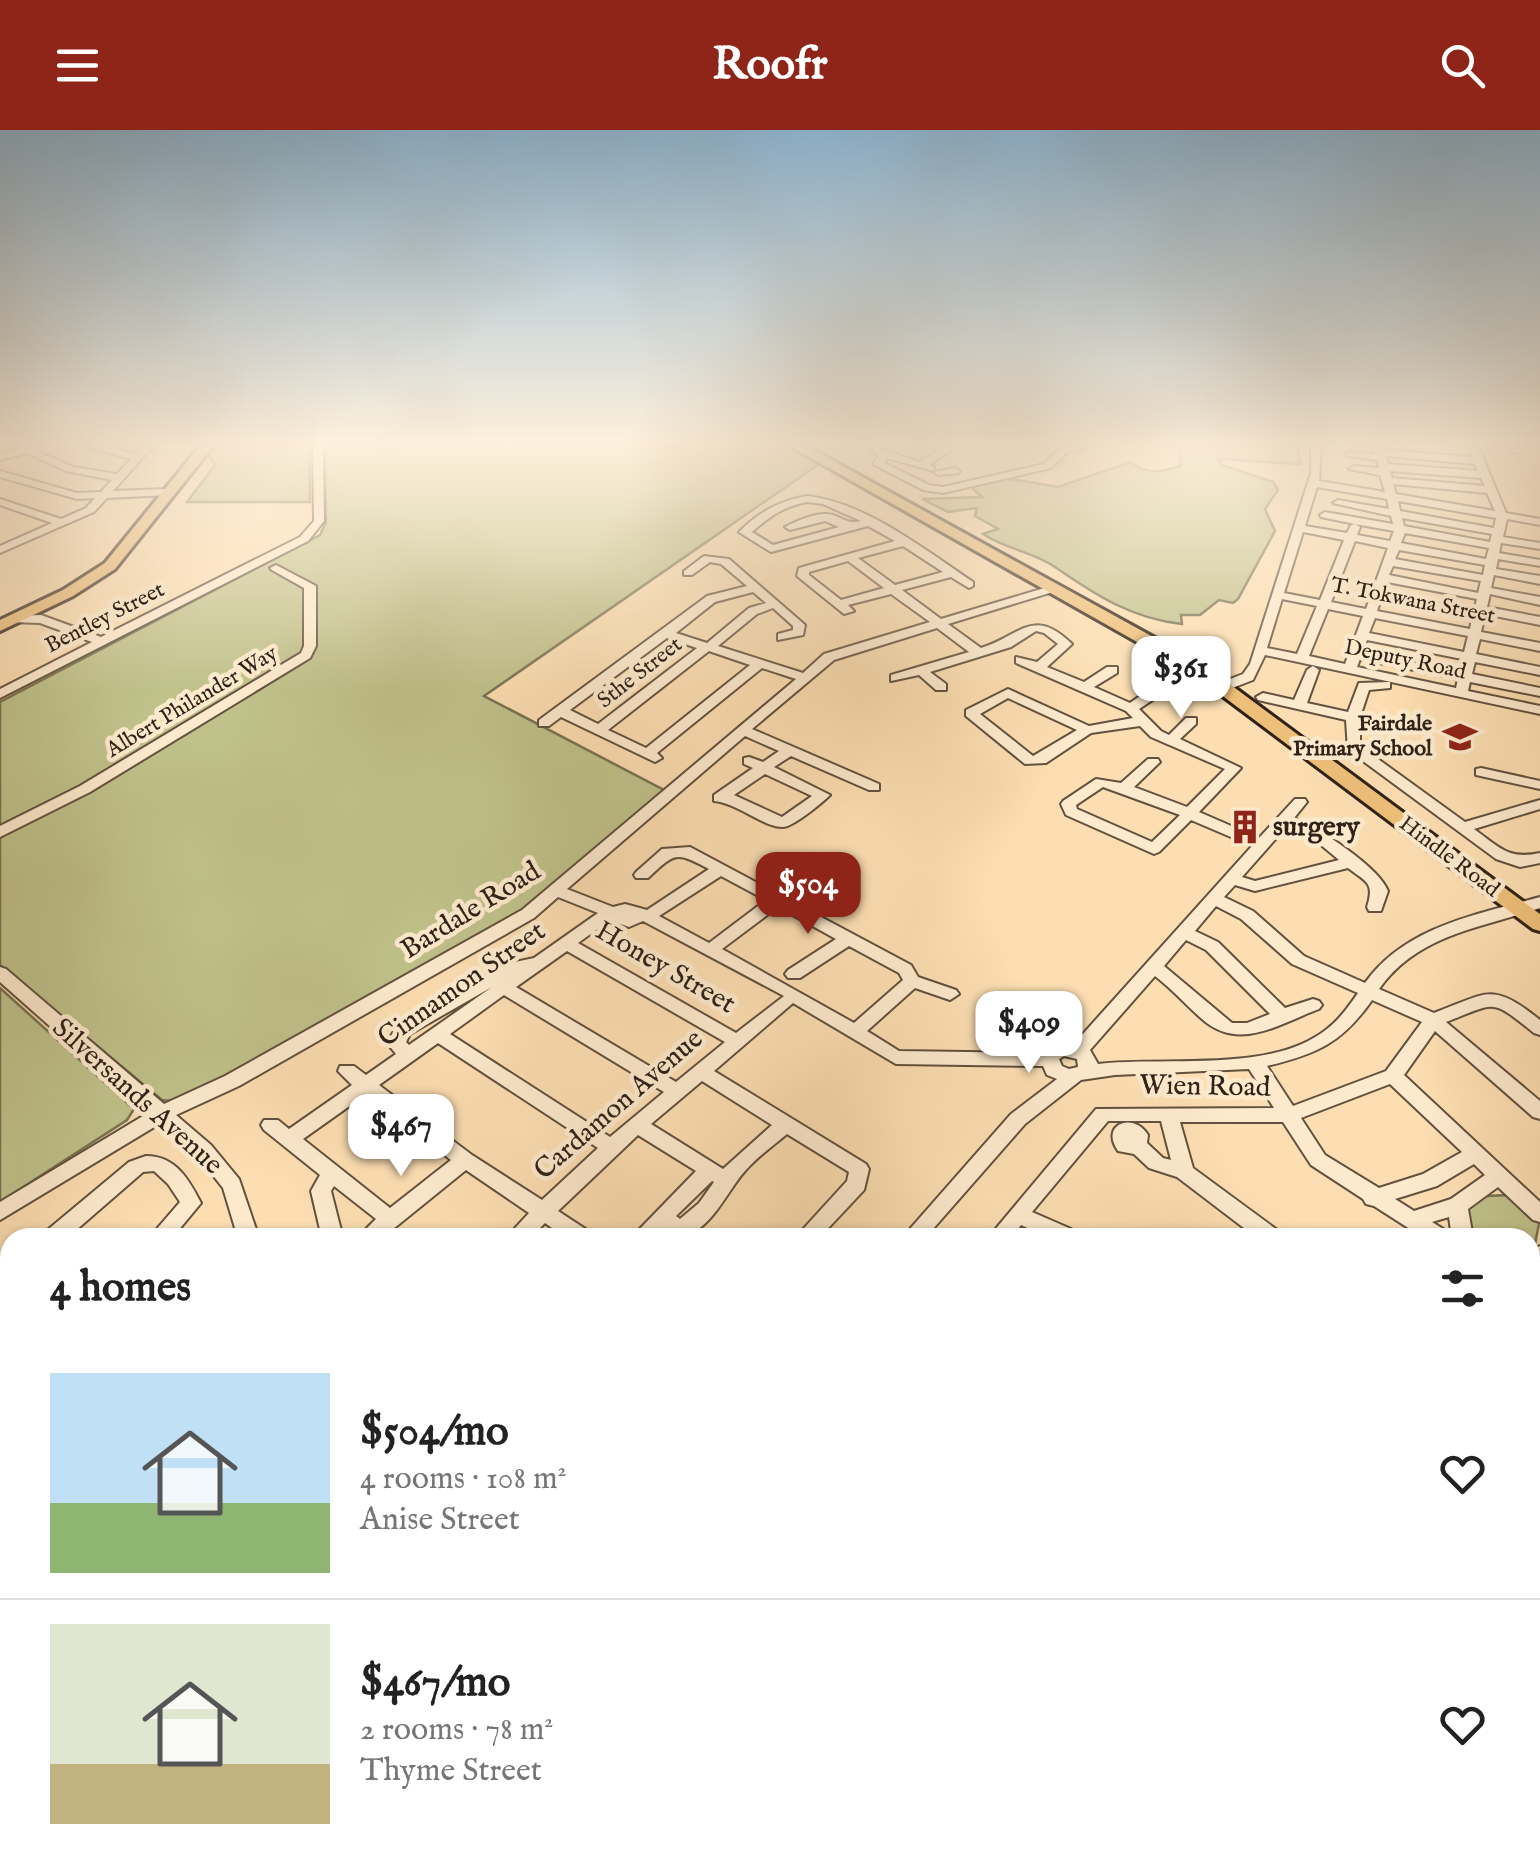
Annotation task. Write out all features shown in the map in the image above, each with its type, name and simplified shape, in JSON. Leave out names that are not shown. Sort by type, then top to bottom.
[{"type":"main road","points":[[5,623],[105,565],[136,527]]},
{"type":"main road","points":[[5,623],[39,614],[87,582],[118,558],[142,527]]},
{"type":"main road","name":"Hindle Road","points":[[943,527],[1175,655],[1530,906],[1540,924]]},
{"type":"street","points":[[0,550],[54,527]]},
{"type":"street","name":"Bentley Street","points":[[0,694],[309,535],[315,527]]},
{"type":"street","points":[[752,527],[745,532],[762,548],[771,549],[850,528]]},
{"type":"street","points":[[878,527],[969,584]]},
{"type":"street","points":[[1299,705],[1320,671],[1300,662],[1355,527]]},
{"type":"street","points":[[1385,527],[1400,530],[1540,600]]},
{"type":"street","points":[[1419,527],[1489,572],[1540,621]]},
{"type":"street","points":[[1461,694],[1499,527]]},
{"type":"street","points":[[1222,687],[1248,676],[1261,650],[1298,528],[1396,546],[1489,572]]},
{"type":"street","points":[[1350,669],[1392,562],[1400,530]]},
{"type":"street","points":[[0,535],[20,542]]},
{"type":"street","points":[[904,542],[802,572],[843,608],[892,589],[953,574]]},
{"type":"street","points":[[1385,578],[1489,572],[1540,546]]},
{"type":"street","points":[[688,573],[717,557],[800,628],[782,637]]},
{"type":"street","points":[[848,558],[978,652]]},
{"type":"street","points":[[1392,562],[1540,580]]},
{"type":"street","points":[[1378,595],[1540,563]]},
{"type":"street","name":"Albert Philander Way","points":[[0,832],[84,789],[306,655],[310,646],[310,586],[276,568]]},
{"type":"street","points":[[544,723],[711,599],[754,588]]},
{"type":"street","name":"Bardale Road","points":[[0,1212],[161,1114],[232,1081],[520,920],[803,676],[844,650],[1055,588]]},
{"type":"street","name":"T. Tokwana Street","points":[[1278,595],[1540,647]]},
{"type":"street","name":"Sthe Street","points":[[599,730],[753,611],[774,604]]},
{"type":"street","points":[[39,614],[102,642]]},
{"type":"street","points":[[896,678],[1006,644],[1031,628],[1042,628],[1066,644],[1038,668]]},
{"type":"street","points":[[668,631],[707,648],[803,676]]},
{"type":"street","points":[[1361,635],[1540,671]]},
{"type":"street","name":"Deputy Road","points":[[1261,650],[1300,662],[1540,710]]},
{"type":"street","points":[[1355,654],[1540,692]]},
{"type":"street","points":[[957,659],[972,670]]},
{"type":"street","points":[[1021,660],[1131,708],[1170,741],[1234,768],[1190,816],[1154,849],[1067,808],[1096,784],[1123,789],[1190,816],[1262,845]]},
{"type":"street","points":[[560,711],[651,756],[759,664]]},
{"type":"street","points":[[920,670],[940,686]]},
{"type":"street","points":[[1084,688],[1112,670]]},
{"type":"street","points":[[1386,686],[1364,686],[1350,740],[1360,754],[1506,858],[1524,862],[1540,858]]},
{"type":"street","points":[[1131,708],[1158,690]]},
{"type":"street","points":[[1087,730],[1008,693],[971,713],[1030,761],[1041,760],[1087,730],[1142,721]]},
{"type":"street","points":[[1263,697],[1353,717]]},
{"type":"street","points":[[1170,741],[1191,721]]},
{"type":"street","points":[[742,730],[874,787]]},
{"type":"street","points":[[756,764],[823,796],[783,824],[721,796],[756,764],[788,750]]},
{"type":"street","points":[[1123,789],[1153,762]]},
{"type":"street","points":[[1481,772],[1540,786]]},
{"type":"street","points":[[921,1228],[1018,1119],[1080,1063],[1153,967],[1300,802]]},
{"type":"street","points":[[1462,828],[1540,804]]},
{"type":"street","points":[[1285,819],[1314,832],[1379,887],[1375,906]]},
{"type":"street","points":[[642,875],[676,848],[908,970],[912,982]]},
{"type":"street","points":[[1232,878],[1256,886],[1352,862]]},
{"type":"street","points":[[557,891],[614,912],[624,922],[634,921],[720,870]]},
{"type":"street","points":[[1214,899],[1247,915],[1298,960],[1433,1020],[1540,1112]]},
{"type":"street","points":[[709,951],[777,900]]},
{"type":"street","points":[[1018,1119],[1057,1050],[1080,1063],[1256,1065],[1324,1041],[1395,958],[1417,943],[1530,906]]},
{"type":"street","name":"Cinnamon Street","points":[[289,1139],[614,912]]},
{"type":"street","points":[[643,916],[896,1057],[1049,1062]]},
{"type":"street","points":[[1184,932],[1212,946],[1282,1016]]},
{"type":"street","name":"Cardamon Avenue","points":[[525,1228],[848,938]]},
{"type":"street","name":"Honey Street","points":[[568,944],[735,1040]]},
{"type":"street","points":[[409,1056],[396,1043],[406,1028],[512,968],[538,964]]},
{"type":"street","points":[[1153,967],[1172,977],[1224,1028],[1240,1030],[1313,1006]]},
{"type":"street","name":"Silversands Avenue","points":[[0,972],[219,1165],[232,1185],[246,1228]]},
{"type":"street","points":[[912,982],[950,994]]},
{"type":"street","points":[[854,1033],[912,982]]},
{"type":"street","points":[[505,988],[676,1092]]},
{"type":"street","points":[[1540,1029],[1498,999],[1433,1020],[1393,1076],[1477,1153],[1492,1182],[1522,1196],[1540,1214]]},
{"type":"street","points":[[440,1035],[611,1147]]},
{"type":"street","points":[[1256,1065],[1318,1160],[1419,1228]]},
{"type":"street","points":[[346,1071],[466,1160],[568,1228]]},
{"type":"street","points":[[700,1071],[851,1161],[860,1172],[857,1184],[815,1228]]},
{"type":"street","name":"Wien Road","points":[[1006,1228],[1099,1116],[1288,1115],[1393,1076]]},
{"type":"street","points":[[188,1134],[185,1122],[192,1110],[232,1081]]},
{"type":"street","points":[[1169,1115],[1184,1172]]},
{"type":"street","points":[[651,1228],[787,1123]]},
{"type":"street","points":[[636,1125],[717,1176]]},
{"type":"street","points":[[271,1126],[390,1219]]},
{"type":"street","points":[[1137,1145],[1156,1163],[1184,1172],[1259,1228]]},
{"type":"street","points":[[1373,1198],[1430,1180],[1477,1153]]},
{"type":"street","points":[[379,1228],[466,1160]]},
{"type":"street","points":[[64,1228],[143,1164],[158,1163],[168,1168],[190,1200],[190,1207],[169,1228]]},
{"type":"street","points":[[330,1228],[321,1191],[331,1174]]},
{"type":"street","points":[[1430,1228],[1492,1182]]},
{"type":"street","points":[[1456,1206],[1461,1228]]},
{"type":"street","points":[[1018,1214],[1049,1228]]},
{"type":"green space","points":[[324,527],[728,527],[484,696],[666,791],[546,896],[503,924],[234,1075],[172,1101],[162,1100],[0,965],[0,702],[320,535]]},
{"type":"green space","points":[[995,527],[1273,527],[1275,531],[1238,599],[1233,603],[1219,600],[1200,615],[1181,615],[1182,624],[1130,611],[1047,562],[983,534],[998,529]]},
{"type":"green space","points":[[0,988],[134,1109],[127,1120],[0,1202]]},
{"type":"green space","points":[[1508,1195],[1540,1219],[1538,1228],[1466,1228],[1463,1210],[1486,1196]]},
{"type":"place","name":"Fairdale Primary School","points":[[1460,737]]},
{"type":"place","name":"surgery","points":[[1245,827]]}]
